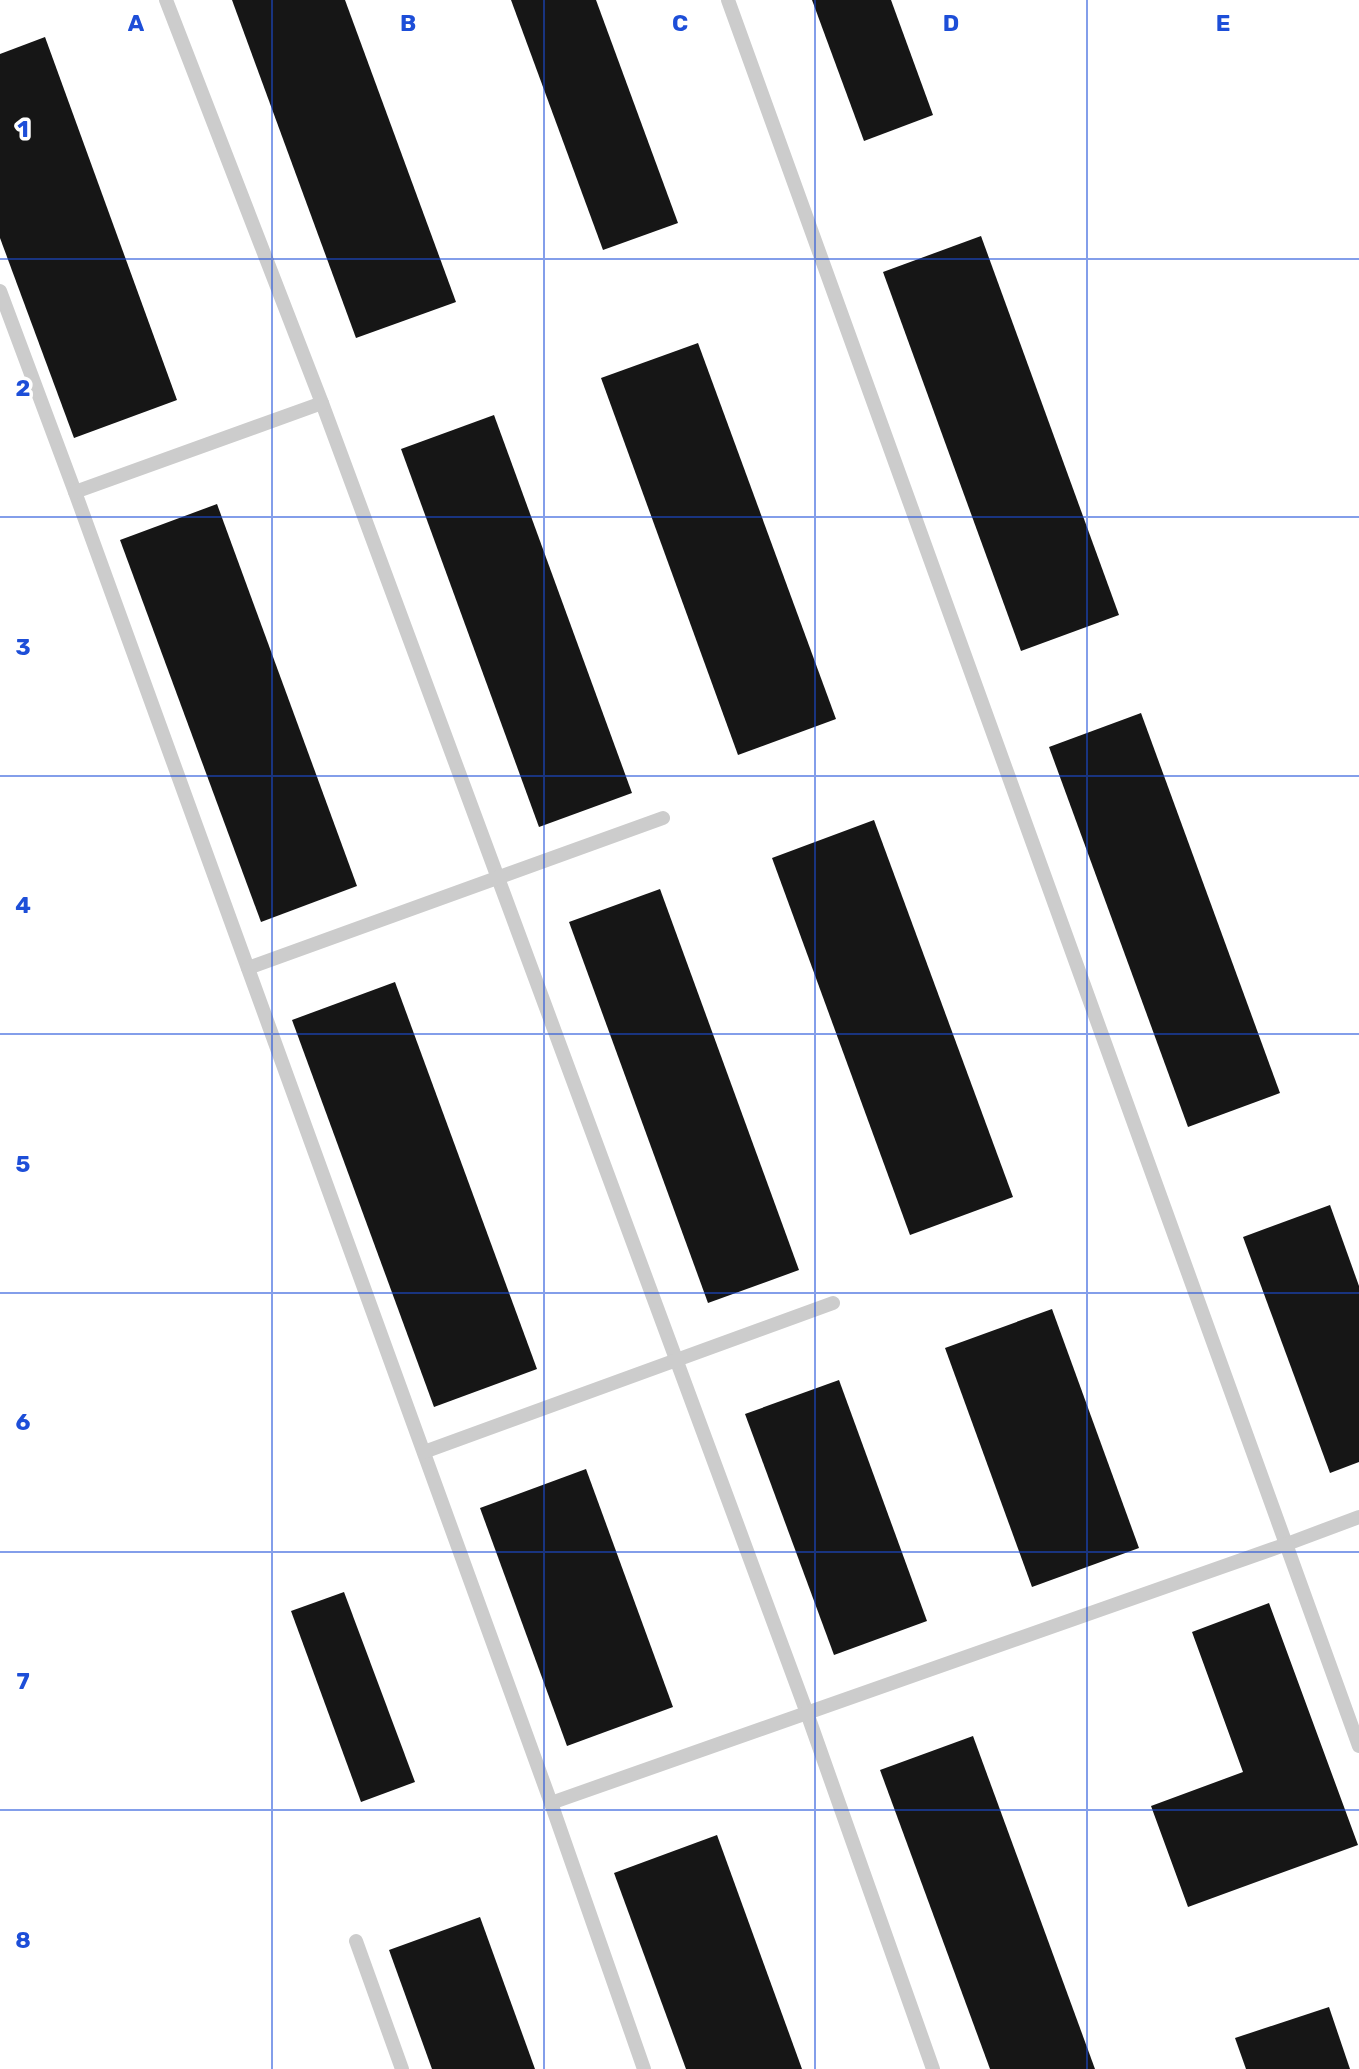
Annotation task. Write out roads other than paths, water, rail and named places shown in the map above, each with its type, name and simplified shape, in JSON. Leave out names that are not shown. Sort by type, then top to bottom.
[{"type":"lane","points":[[166,0],[322,403],[807,1713],[933,2069]]},
{"type":"lane","points":[[728,0],[1359,1746]]},
{"type":"lane","points":[[0,291],[424,1452],[644,2069]]},
{"type":"lane","points":[[75,492],[322,403]]},
{"type":"lane","points":[[248,968],[663,818]]},
{"type":"lane","points":[[424,1452],[833,1303]]},
{"type":"lane","points":[[551,1803],[1287,1545],[1359,1517]]},
{"type":"lane","points":[[356,1941],[402,2069]]}]
